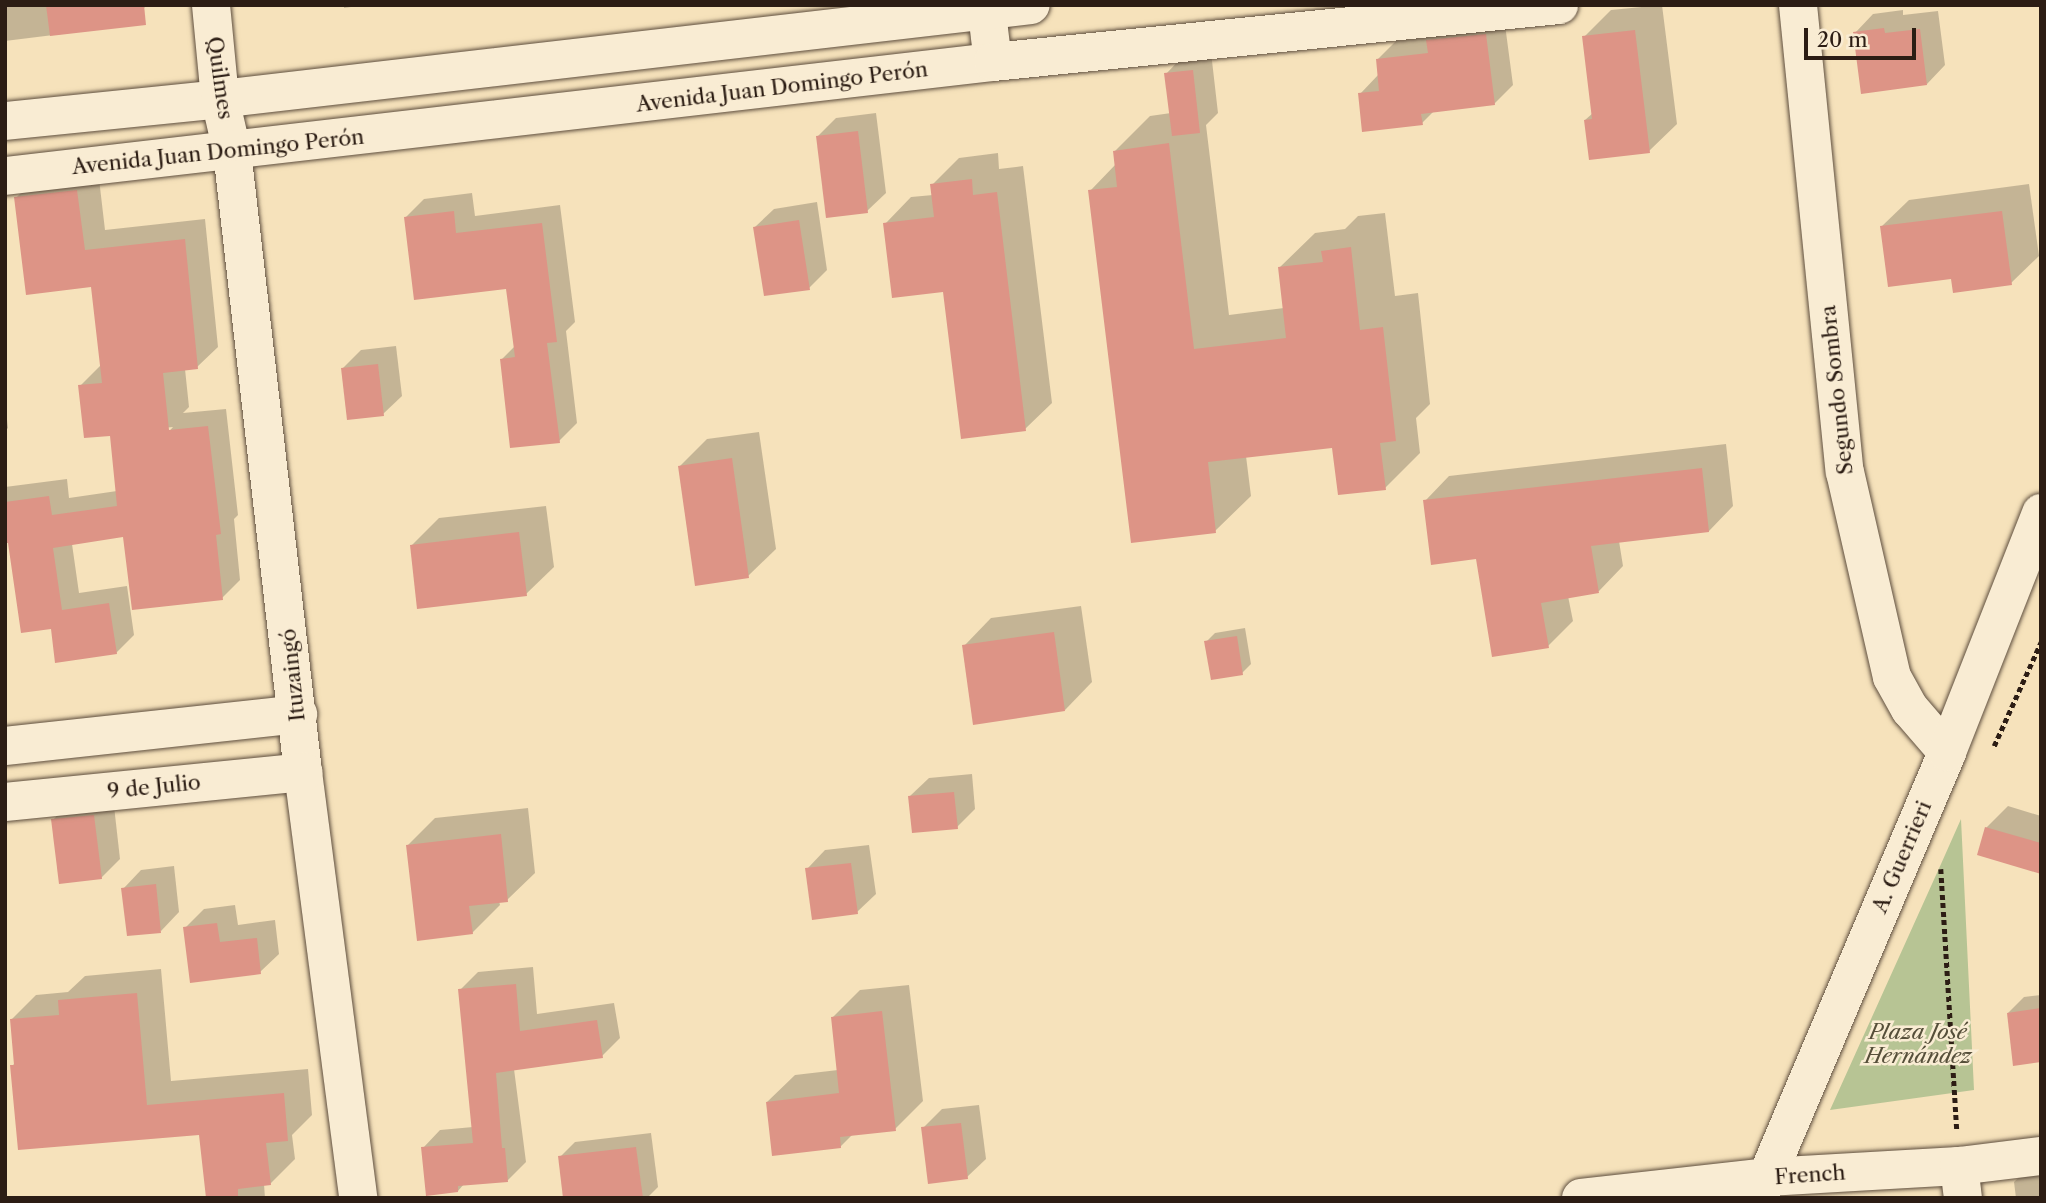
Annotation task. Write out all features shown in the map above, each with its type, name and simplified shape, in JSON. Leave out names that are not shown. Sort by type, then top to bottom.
[{"type":"street","name":"Quilmes","points":[[211,5],[220,99],[232,151]]},
{"type":"street","points":[[5,121],[220,99],[986,8],[1031,5]]},
{"type":"street","name":"Avenida Juan Domingo Perón","points":[[5,176],[993,62],[1559,5]]},
{"type":"street","name":"Segundo Sombra","points":[[1798,5],[1845,472],[1892,677],[1910,709],[1947,752]]},
{"type":"street","points":[[986,8],[993,62]]},
{"type":"street","name":"Ituzaingó","points":[[232,151],[303,772],[358,1198]]},
{"type":"street","name":"A. Guerrieri","points":[[1763,1188],[2037,533]]},
{"type":"street","points":[[5,746],[298,714]]},
{"type":"street","name":"9 de Julio","points":[[5,802],[303,772]]},
{"type":"street","name":"French","points":[[1581,1198],[1763,1188],[1961,1182],[2041,1156]]},
{"type":"path","points":[[1991,753],[2041,642]]},
{"type":"path","points":[[1941,864],[1961,1182]]},
{"type":"green space","name":"Plaza José Hernández","points":[[1961,819],[1974,1090],[1830,1110],[1941,864]]},
{"type":"building","points":[[46,5],[144,5],[146,25],[50,36]]},
{"type":"building","points":[[1884,28],[1885,33],[1920,29],[1927,85],[1861,94],[1853,32]]},
{"type":"building","points":[[1635,30],[1650,153],[1589,160],[1584,120],[1592,119],[1582,36]]},
{"type":"building","points":[[1486,34],[1495,105],[1421,114],[1423,125],[1362,132],[1358,93],[1379,91],[1376,59],[1428,53],[1426,40]]},
{"type":"building","points":[[1193,70],[1200,133],[1172,136],[1164,73]]},
{"type":"building","points":[[858,131],[868,213],[826,218],[816,136]]},
{"type":"building","points":[[1169,143],[1194,349],[1286,338],[1278,267],[1323,262],[1321,251],[1351,247],[1360,330],[1383,327],[1396,441],[1380,443],[1386,490],[1338,495],[1332,448],[1208,462],[1216,533],[1131,543],[1088,190],[1117,187],[1113,151]]},
{"type":"building","points":[[972,179],[973,195],[997,192],[1026,431],[961,439],[943,292],[892,298],[883,223],[934,217],[930,184]]},
{"type":"building","points":[[77,190],[85,250],[185,239],[198,369],[163,373],[169,430],[208,426],[221,534],[216,535],[223,600],[132,610],[123,537],[53,548],[62,610],[109,603],[117,654],[55,663],[51,629],[21,633],[8,543],[5,543],[5,502],[49,496],[52,515],[117,506],[110,436],[84,438],[78,385],[102,383],[91,287],[26,295],[14,197]]},
{"type":"building","points":[[454,211],[456,233],[542,223],[557,342],[547,343],[560,443],[510,448],[500,359],[515,357],[506,289],[414,300],[404,217]]},
{"type":"building","points":[[2002,211],[2012,285],[1953,293],[1951,279],[1888,287],[1880,226]]},
{"type":"building","points":[[799,220],[810,290],[764,296],[753,227]]},
{"type":"building","points":[[378,364],[384,416],[347,420],[341,368]]},
{"type":"building","points":[[732,458],[749,578],[695,586],[678,466]]},
{"type":"building","points":[[1702,468],[1709,532],[1591,546],[1599,593],[1541,603],[1549,648],[1492,657],[1476,559],[1431,565],[1423,500]]},
{"type":"building","points":[[519,532],[527,596],[417,609],[410,545]]},
{"type":"building","points":[[1054,632],[1065,711],[973,725],[962,645]]},
{"type":"building","points":[[1237,636],[1243,675],[1211,680],[1204,641]]},
{"type":"building","points":[[954,792],[958,829],[912,833],[908,796]]},
{"type":"building","points":[[94,815],[102,879],[59,884],[51,819]]},
{"type":"building","points":[[1985,827],[2041,843],[2041,874],[1977,855]]},
{"type":"building","points":[[501,834],[508,902],[469,906],[473,934],[417,941],[406,845]]},
{"type":"building","points":[[851,863],[858,914],[812,920],[805,868]]},
{"type":"building","points":[[156,884],[161,933],[127,936],[121,888]]},
{"type":"building","points":[[217,923],[220,942],[257,938],[261,974],[190,983],[183,927]]},
{"type":"building","points":[[516,984],[520,1031],[597,1020],[603,1058],[496,1073],[502,1148],[505,1148],[508,1182],[458,1186],[458,1192],[426,1196],[421,1147],[473,1143],[458,989]]},
{"type":"building","points":[[137,993],[147,1105],[284,1093],[288,1141],[266,1143],[271,1185],[238,1189],[238,1198],[206,1198],[199,1135],[18,1150],[10,1065],[14,1065],[10,1019],[59,1015],[58,1000]]},
{"type":"building","points":[[2041,1008],[2041,1062],[2013,1066],[2007,1013]]},
{"type":"building","points":[[882,1011],[896,1131],[840,1137],[841,1148],[772,1156],[766,1102],[839,1093],[831,1017]]},
{"type":"building","points":[[961,1123],[968,1179],[928,1184],[921,1127]]},
{"type":"building","points":[[636,1147],[643,1198],[563,1198],[558,1156]]}]
